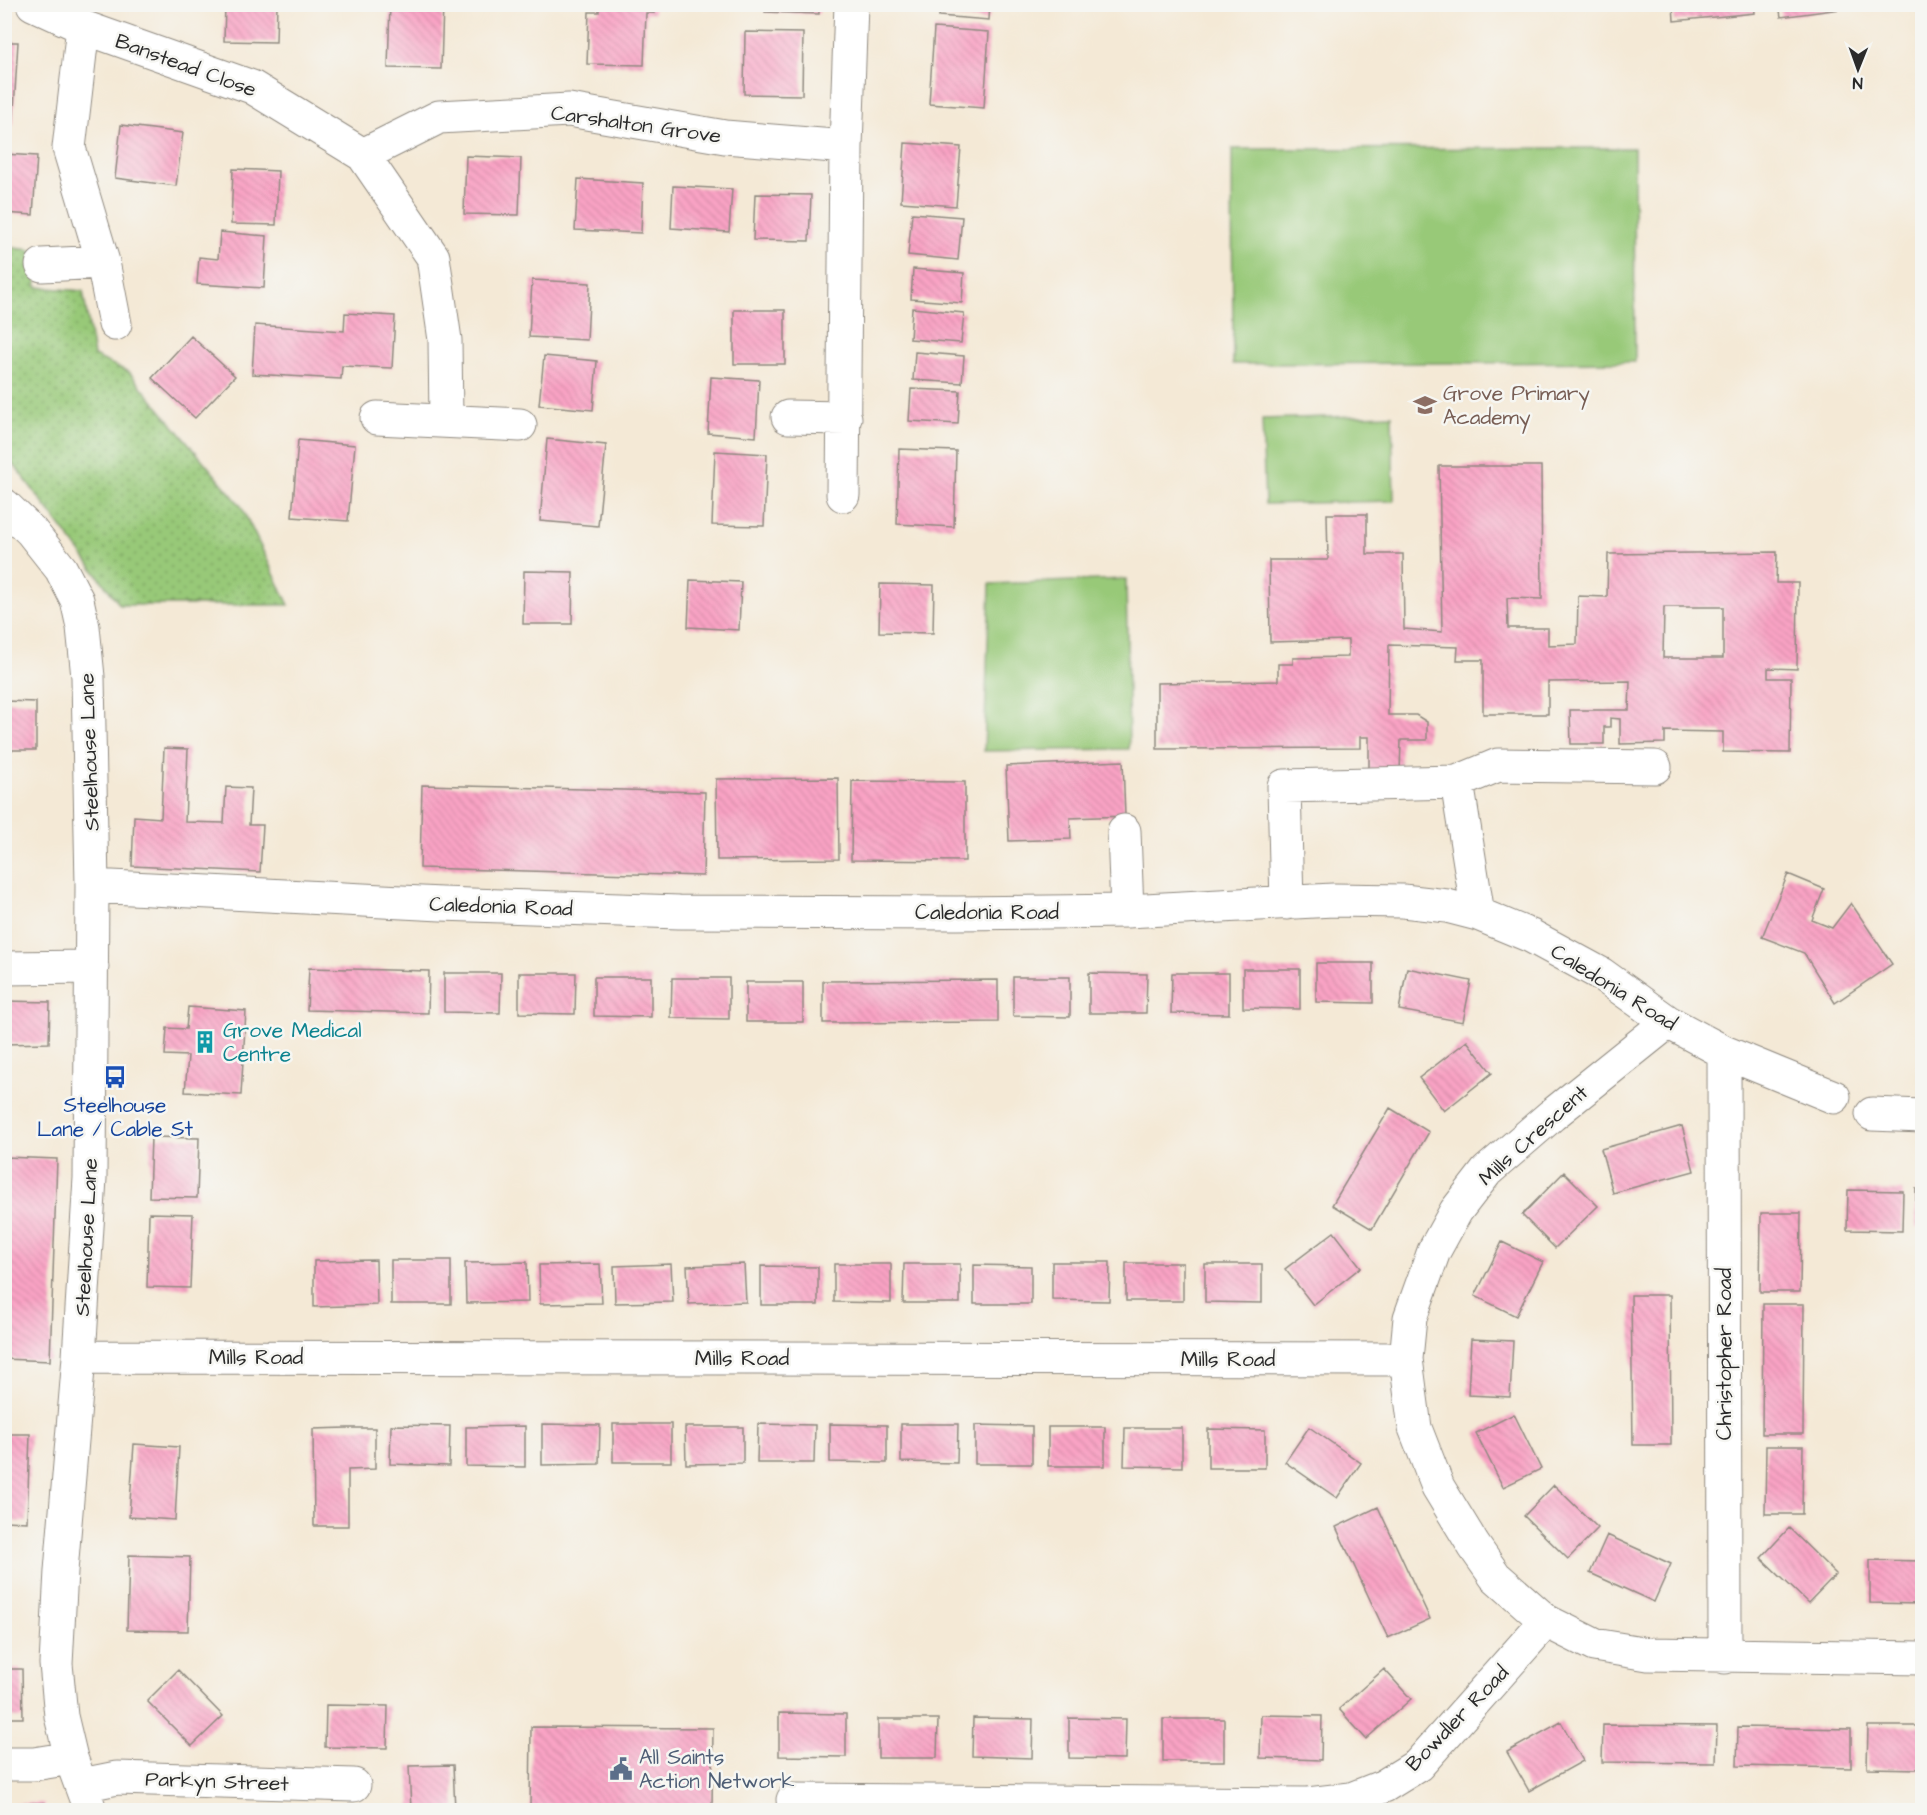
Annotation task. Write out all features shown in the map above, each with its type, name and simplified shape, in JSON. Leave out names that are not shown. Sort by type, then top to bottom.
[{"type":"street","name":"Banstead Close","points":[[33,4],[83,27],[252,87],[363,155],[433,257],[446,340],[446,422]]},
{"type":"street","points":[[843,495],[846,147],[851,4]]},
{"type":"street","points":[[83,27],[69,148],[103,262],[115,324]]},
{"type":"street","name":"Carshalton Grove","points":[[363,155],[439,117],[569,110],[725,136],[846,147]]},
{"type":"street","points":[[42,265],[103,262]]},
{"type":"street","points":[[788,417],[845,418]]},
{"type":"street","points":[[377,418],[520,425]]},
{"type":"street","name":"Steelhouse Lane","points":[[4,505],[31,531],[61,569],[77,600],[88,677],[92,886],[90,1178],[56,1664],[61,1716],[81,1785]]},
{"type":"street","points":[[1287,903],[1284,786],[1457,782],[1498,765],[1655,767]]},
{"type":"street","points":[[1457,782],[1478,914]]},
{"type":"street","points":[[1124,831],[1127,911]]},
{"type":"street","name":"Caledonia Road","points":[[92,886],[441,904],[679,912],[1127,911],[1333,900],[1403,901],[1447,906],[1478,914],[1531,936],[1601,974],[1668,1022],[1724,1052],[1834,1097]]},
{"type":"street","points":[[4,968],[92,967]]},
{"type":"street","name":"Mills Crescent","points":[[1546,1621],[1495,1576],[1438,1487],[1415,1428],[1406,1359],[1410,1318],[1434,1251],[1462,1203],[1487,1171],[1552,1115],[1668,1022]]},
{"type":"street","name":"Christopher Road","points":[[1724,1052],[1725,1657]]},
{"type":"street","points":[[1872,1114],[1923,1116]]},
{"type":"street","name":"Mills Road","points":[[79,1357],[1406,1359]]},
{"type":"street","points":[[1546,1621],[1594,1645],[1648,1654],[1725,1657],[1923,1658]]},
{"type":"street","name":"Bowdler Road","points":[[793,1800],[1308,1804],[1351,1798],[1384,1786],[1418,1766],[1546,1621]]},
{"type":"street","name":"Parkyn Street","points":[[4,1764],[34,1764],[81,1785],[117,1778],[354,1785]]},
{"type":"green space","points":[[1634,148],[1635,362],[1233,364],[1232,149]]},
{"type":"green space","points":[[5,247],[31,250],[37,287],[83,291],[94,356],[129,372],[241,506],[289,605],[120,605],[15,466],[5,457]]},
{"type":"green space","points":[[1392,415],[1394,501],[1265,504],[1262,419]]},
{"type":"green space","points":[[1126,579],[1129,749],[984,751],[990,584]]},
{"type":"building","points":[[225,4],[277,4],[276,42],[224,41]]},
{"type":"building","points":[[390,4],[443,4],[441,69],[388,68]]},
{"type":"building","points":[[599,4],[654,4],[654,13],[646,13],[644,65],[587,64],[589,12],[599,12]]},
{"type":"building","points":[[765,4],[819,4],[819,14],[765,12]]},
{"type":"building","points":[[940,4],[990,4],[989,20],[939,16]]},
{"type":"building","points":[[1673,4],[1754,4],[1755,13],[1674,21]]},
{"type":"building","points":[[1779,4],[1855,4],[1855,7],[1781,17]]},
{"type":"building","points":[[934,28],[989,32],[984,108],[929,104]]},
{"type":"building","points":[[745,32],[803,33],[802,95],[744,94]]},
{"type":"building","points":[[4,42],[18,42],[13,126],[4,125]]},
{"type":"building","points":[[121,125],[183,133],[176,186],[115,178]]},
{"type":"building","points":[[905,143],[961,147],[956,206],[901,202]]},
{"type":"building","points":[[4,154],[37,156],[33,215],[4,213]]},
{"type":"building","points":[[466,156],[521,158],[519,215],[464,214]]},
{"type":"building","points":[[233,169],[278,171],[276,225],[231,224]]},
{"type":"building","points":[[578,179],[643,183],[641,233],[575,230]]},
{"type":"building","points":[[673,186],[732,189],[729,232],[671,228]]},
{"type":"building","points":[[755,194],[811,195],[809,241],[753,240]]},
{"type":"building","points":[[912,213],[962,217],[958,260],[908,255]]},
{"type":"building","points":[[220,232],[267,236],[264,288],[197,284],[199,257],[218,259]]},
{"type":"building","points":[[913,269],[964,273],[962,303],[911,299]]},
{"type":"building","points":[[532,280],[590,283],[587,340],[529,337]]},
{"type":"building","points":[[912,308],[964,313],[961,343],[910,339]]},
{"type":"building","points":[[734,310],[785,310],[785,364],[734,364]]},
{"type":"building","points":[[345,313],[395,316],[392,368],[342,366],[341,379],[252,374],[255,325],[344,331]]},
{"type":"building","points":[[191,336],[235,376],[195,418],[152,378]]},
{"type":"building","points":[[915,352],[964,356],[962,383],[913,380]]},
{"type":"building","points":[[544,356],[597,361],[593,410],[539,405]]},
{"type":"building","points":[[711,377],[759,380],[756,437],[708,433]]},
{"type":"building","points":[[911,389],[960,391],[958,424],[909,421]]},
{"type":"building","points":[[547,439],[606,445],[598,526],[540,521]]},
{"type":"building","points":[[298,440],[355,445],[348,521],[292,517]]},
{"type":"building","points":[[899,449],[956,451],[954,527],[897,524]]},
{"type":"building","points":[[715,451],[767,454],[764,526],[712,525]]},
{"type":"building","points":[[1439,466],[1541,466],[1542,599],[1507,598],[1508,628],[1548,628],[1548,645],[1577,644],[1578,596],[1607,597],[1608,554],[1777,552],[1776,583],[1798,583],[1797,669],[1768,668],[1768,678],[1791,678],[1790,753],[1723,752],[1723,732],[1665,731],[1665,743],[1620,744],[1620,719],[1610,718],[1610,727],[1604,727],[1604,744],[1571,744],[1570,710],[1629,710],[1630,681],[1548,682],[1548,714],[1483,714],[1483,660],[1457,660],[1458,647],[1389,645],[1388,715],[1416,715],[1427,722],[1427,740],[1401,740],[1400,773],[1369,773],[1369,737],[1360,737],[1360,748],[1157,749],[1157,683],[1278,681],[1278,664],[1293,664],[1293,658],[1348,657],[1348,640],[1270,642],[1269,560],[1328,560],[1327,514],[1367,514],[1367,554],[1403,554],[1404,629],[1442,632]],"holes":[[[1664,607],[1723,607],[1723,658],[1663,658]]]},
{"type":"building","points":[[524,571],[573,572],[572,624],[523,624]]},
{"type":"building","points":[[690,580],[741,582],[739,630],[688,627]]},
{"type":"building","points":[[880,584],[934,585],[933,633],[879,632]]},
{"type":"building","points":[[4,701],[36,702],[36,750],[4,750]]},
{"type":"building","points":[[164,748],[188,749],[185,822],[224,823],[226,787],[251,788],[249,825],[263,825],[260,872],[132,866],[134,816],[161,818]]},
{"type":"building","points":[[1123,761],[1125,816],[1070,818],[1071,839],[1009,841],[1006,766]]},
{"type":"building","points":[[838,778],[839,859],[717,860],[716,779]]},
{"type":"building","points":[[852,781],[965,782],[965,861],[851,860]]},
{"type":"building","points":[[422,785],[705,792],[703,876],[420,868]]},
{"type":"building","points":[[1788,874],[1824,889],[1812,920],[1832,928],[1851,903],[1892,964],[1835,1003],[1804,953],[1762,937]]},
{"type":"building","points":[[1316,963],[1373,963],[1373,1003],[1316,1002]]},
{"type":"building","points":[[309,968],[429,971],[428,1013],[307,1010]]},
{"type":"building","points":[[1407,968],[1471,981],[1463,1022],[1399,1010]]},
{"type":"building","points":[[1243,969],[1300,969],[1300,1009],[1243,1008]]},
{"type":"building","points":[[444,973],[501,973],[500,1013],[444,1012]]},
{"type":"building","points":[[519,973],[576,973],[575,1014],[519,1013]]},
{"type":"building","points":[[1089,973],[1147,974],[1146,1013],[1089,1013]]},
{"type":"building","points":[[1172,973],[1229,973],[1229,1014],[1171,1013]]},
{"type":"building","points":[[594,977],[651,977],[651,1017],[594,1016]]},
{"type":"building","points":[[1013,977],[1070,977],[1070,1017],[1013,1016]]},
{"type":"building","points":[[672,978],[729,978],[729,1019],[671,1018]]},
{"type":"building","points":[[998,980],[998,1022],[823,1023],[823,981]]},
{"type":"building","points":[[746,982],[803,982],[803,1022],[746,1022]]},
{"type":"building","points":[[4,1001],[50,1002],[49,1043],[4,1044]]},
{"type":"building","name":"Grove Medical Centre","points":[[188,1007],[246,1011],[241,1095],[185,1092],[188,1056],[165,1055],[167,1028],[186,1029]]},
{"type":"building","points":[[1467,1041],[1492,1073],[1444,1111],[1419,1078]]},
{"type":"building","points":[[1390,1108],[1429,1132],[1372,1229],[1332,1205]]},
{"type":"building","points":[[1682,1126],[1694,1171],[1613,1193],[1601,1149]]},
{"type":"building","points":[[151,1137],[199,1138],[197,1198],[149,1197]]},
{"type":"building","points":[[4,1157],[57,1159],[50,1361],[4,1359]]},
{"type":"building","points":[[1564,1172],[1598,1206],[1555,1248],[1522,1215]]},
{"type":"building","points":[[1916,1189],[1922,1189],[1922,1228],[1916,1228]]},
{"type":"building","points":[[1848,1190],[1903,1191],[1902,1231],[1847,1230]]},
{"type":"building","points":[[149,1213],[193,1214],[190,1288],[147,1287]]},
{"type":"building","points":[[1761,1213],[1801,1213],[1800,1292],[1760,1292]]},
{"type":"building","points":[[1334,1232],[1361,1267],[1313,1305],[1285,1269]]},
{"type":"building","points":[[1502,1242],[1543,1262],[1516,1316],[1475,1296]]},
{"type":"building","points":[[376,1260],[377,1305],[314,1307],[314,1261]]},
{"type":"building","points":[[391,1260],[451,1260],[451,1304],[391,1304]]},
{"type":"building","points":[[527,1262],[528,1302],[466,1303],[465,1263]]},
{"type":"building","points":[[1052,1262],[1110,1262],[1109,1301],[1052,1300]]},
{"type":"building","points":[[1126,1263],[1183,1263],[1183,1301],[1126,1301]]},
{"type":"building","points":[[600,1264],[602,1303],[540,1304],[539,1265]]},
{"type":"building","points":[[671,1264],[673,1302],[615,1303],[614,1266]]},
{"type":"building","points":[[744,1264],[746,1302],[689,1304],[687,1266]]},
{"type":"building","points":[[834,1264],[891,1264],[891,1303],[834,1302]]},
{"type":"building","points":[[904,1264],[960,1264],[960,1303],[903,1303]]},
{"type":"building","points":[[1205,1264],[1262,1264],[1262,1303],[1205,1302]]},
{"type":"building","points":[[974,1265],[1031,1266],[1031,1304],[974,1304]]},
{"type":"building","points":[[761,1266],[818,1267],[818,1305],[761,1305]]},
{"type":"building","points":[[1631,1295],[1670,1295],[1671,1445],[1633,1445]]},
{"type":"building","points":[[1763,1304],[1804,1304],[1803,1434],[1762,1434]]},
{"type":"building","points":[[1471,1339],[1513,1341],[1510,1397],[1468,1395]]},
{"type":"building","points":[[1514,1414],[1541,1469],[1503,1487],[1476,1433]]},
{"type":"building","points":[[542,1424],[600,1425],[599,1464],[542,1465]]},
{"type":"building","points":[[613,1424],[671,1424],[671,1462],[613,1462]]},
{"type":"building","points":[[758,1424],[815,1425],[814,1463],[757,1463]]},
{"type":"building","points":[[830,1424],[887,1425],[887,1463],[830,1462]]},
{"type":"building","points":[[901,1424],[958,1424],[957,1463],[901,1462]]},
{"type":"building","points":[[391,1425],[450,1426],[449,1466],[390,1464]]},
{"type":"building","points":[[975,1425],[1032,1426],[1032,1464],[975,1464]]},
{"type":"building","points":[[525,1426],[525,1467],[466,1466],[466,1427]]},
{"type":"building","points":[[685,1427],[743,1427],[743,1463],[686,1464]]},
{"type":"building","points":[[1048,1427],[1105,1427],[1105,1466],[1048,1466]]},
{"type":"building","points":[[1309,1427],[1361,1463],[1337,1498],[1285,1462]]},
{"type":"building","points":[[375,1428],[375,1469],[348,1470],[348,1526],[314,1526],[313,1429]]},
{"type":"building","points":[[1125,1428],[1182,1428],[1182,1467],[1124,1466]]},
{"type":"building","points":[[1208,1429],[1265,1430],[1265,1468],[1208,1468]]},
{"type":"building","points":[[4,1434],[30,1434],[27,1522],[4,1521]]},
{"type":"building","points":[[134,1444],[179,1447],[175,1520],[129,1517]]},
{"type":"building","points":[[1766,1446],[1803,1446],[1802,1514],[1765,1514]]},
{"type":"building","points":[[1554,1485],[1598,1528],[1568,1559],[1524,1516]]},
{"type":"building","points":[[1378,1507],[1430,1619],[1388,1638],[1336,1527]]},
{"type":"building","points":[[1789,1528],[1836,1574],[1808,1603],[1761,1558]]},
{"type":"building","points":[[1607,1535],[1671,1564],[1654,1602],[1590,1573]]},
{"type":"building","points":[[129,1555],[190,1557],[188,1631],[127,1630]]},
{"type":"building","points":[[1870,1560],[1922,1561],[1922,1604],[1870,1603]]},
{"type":"building","points":[[4,1669],[22,1669],[23,1718],[4,1718]]},
{"type":"building","points":[[1384,1669],[1411,1699],[1366,1739],[1339,1709]]},
{"type":"building","points":[[178,1670],[223,1716],[192,1746],[147,1701]]},
{"type":"building","points":[[326,1705],[388,1706],[387,1748],[325,1747]]},
{"type":"building","points":[[779,1713],[846,1714],[846,1757],[779,1756]]},
{"type":"building","points":[[1261,1715],[1322,1716],[1321,1760],[1260,1758]]},
{"type":"building","points":[[973,1718],[1033,1719],[1032,1758],[972,1756]]},
{"type":"building","points":[[1069,1718],[1126,1719],[1125,1759],[1069,1758]]},
{"type":"building","points":[[878,1719],[938,1719],[937,1758],[878,1758]]},
{"type":"building","points":[[1163,1719],[1224,1719],[1224,1761],[1163,1761]]},
{"type":"building","points":[[1561,1722],[1583,1761],[1529,1791],[1507,1752]]},
{"type":"building","points":[[1603,1725],[1717,1726],[1716,1763],[1602,1762]]},
{"type":"building","points":[[1868,1726],[1922,1726],[1922,1769],[1867,1768]]},
{"type":"building","name":"All Saints Action Network","points":[[531,1727],[713,1728],[712,1810],[530,1810]]},
{"type":"building","points":[[1738,1727],[1851,1729],[1851,1768],[1737,1766]]},
{"type":"building","points":[[453,1765],[455,1810],[411,1810],[409,1766]]},
{"type":"building","points":[[44,1803],[44,1810],[7,1810],[6,1804]]},
{"type":"place","name":"Grove Primary Academy","points":[[1425,405]]},
{"type":"place","name":"Grove Medical Centre","points":[[205,1042]]},
{"type":"place","name":"Steelhouse Lane / Cable St","points":[[115,1077]]},
{"type":"place","name":"All Saints Action Network","points":[[621,1769]]}]
